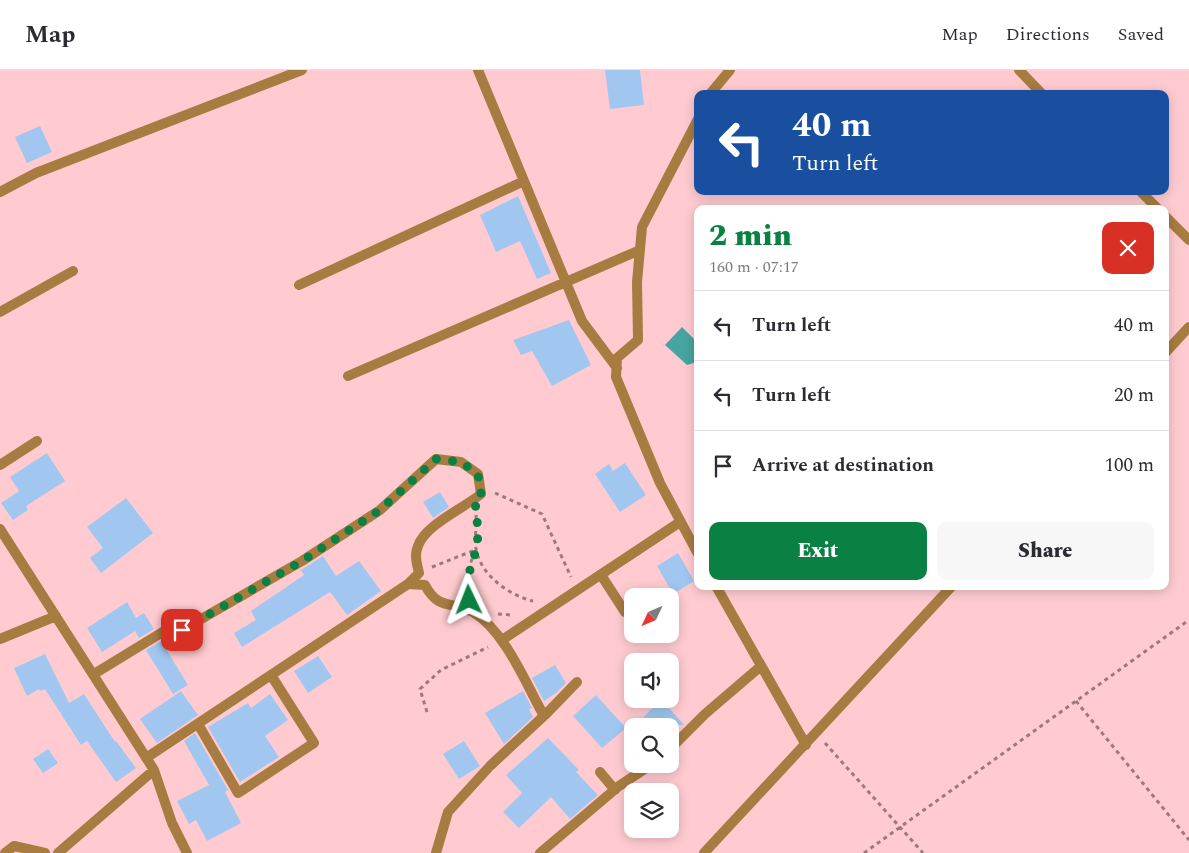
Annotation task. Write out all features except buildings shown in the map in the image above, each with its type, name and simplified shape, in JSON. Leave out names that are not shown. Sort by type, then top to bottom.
[{"type":"street","points":[[0,192],[36,173],[302,70]]},
{"type":"street","points":[[478,70],[582,321],[617,368]]},
{"type":"street","points":[[713,90],[730,70]]},
{"type":"street","points":[[1018,70],[1038,90]]},
{"type":"street","points":[[694,127],[642,227],[637,282],[638,340],[618,358],[616,377],[660,483],[694,547]]},
{"type":"street","points":[[299,285],[524,181]]},
{"type":"street","points":[[1144,195],[1154,205]]},
{"type":"street","points":[[1169,220],[1189,240]]},
{"type":"street","points":[[348,376],[566,280],[640,250]]},
{"type":"street","points":[[0,312],[73,272]]},
{"type":"street","points":[[1169,349],[1189,327]]},
{"type":"street","points":[[0,465],[37,441]]},
{"type":"street","points":[[94,674],[166,630],[182,630],[302,561],[380,510],[436,459],[461,462],[478,474],[481,494],[427,531],[417,551],[419,573],[408,584],[146,758]]},
{"type":"street","points":[[502,640],[680,522]]},
{"type":"street","points":[[0,529],[154,770],[172,824],[187,853]]},
{"type":"street","points":[[601,575],[624,609]]},
{"type":"street","points":[[408,584],[425,585],[430,596],[446,605],[472,612],[502,640],[544,716]]},
{"type":"street","points":[[718,590],[806,746]]},
{"type":"street","points":[[704,853],[806,746],[948,590]]},
{"type":"street","points":[[0,639],[56,616]]},
{"type":"street","points":[[679,740],[705,714],[761,666]]},
{"type":"street","points":[[198,724],[238,793],[314,743],[271,675]]},
{"type":"street","points":[[436,853],[448,812],[490,766],[544,716],[577,682]]},
{"type":"street","points":[[58,853],[154,770]]},
{"type":"street","points":[[600,772],[614,790]]},
{"type":"street","points":[[540,853],[614,790],[639,773]]},
{"type":"street","points":[[5,853],[14,846],[45,853]]},
{"type":"path","points":[[480,487],[542,514],[570,577],[591,582]]},
{"type":"path","points":[[475,499],[476,550],[487,575],[519,598],[553,607]]},
{"type":"path","points":[[419,573],[476,550]]},
{"type":"path","points":[[476,550],[471,560],[466,589],[472,612],[537,617]]},
{"type":"path","points":[[864,853],[1189,620]]},
{"type":"path","points":[[427,712],[420,689],[441,670],[502,640]]},
{"type":"path","points":[[1076,701],[1189,840]]},
{"type":"path","points":[[816,734],[901,826],[923,853]]},
{"type":"water","points":[[682,327],[694,339],[694,363],[687,365],[665,345]]},
{"type":"route","points":[[182,630],[302,561],[380,510],[436,459],[461,462],[478,474],[481,494],[475,499],[477,524],[476,550],[471,560],[466,589],[469,600]]}]
